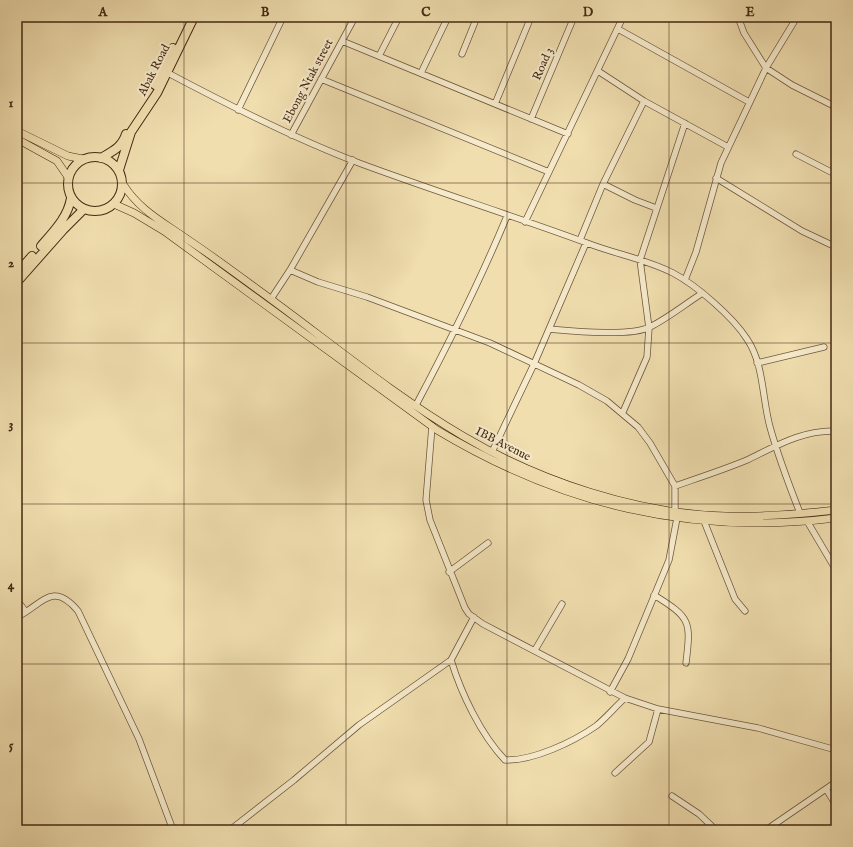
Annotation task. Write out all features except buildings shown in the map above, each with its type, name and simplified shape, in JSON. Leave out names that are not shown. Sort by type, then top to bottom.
[{"type":"highway","name":"Abak Road","points":[[129,130],[154,87],[188,17]]},
{"type":"highway","name":"Abak Road","points":[[129,130],[150,105],[168,73],[194,17]]},
{"type":"highway","points":[[102,158],[123,142],[129,130]]},
{"type":"highway","points":[[119,170],[129,130]]},
{"type":"highway","points":[[102,158],[113,163],[119,170],[123,184],[120,196],[114,204],[104,210],[94,212],[84,209],[71,198],[68,191],[68,177],[74,166],[83,159],[102,158]]},
{"type":"highway","points":[[17,273],[58,226],[69,207],[71,198]]},
{"type":"highway","points":[[17,282],[63,230],[84,209]]},
{"type":"main road","points":[[17,131],[68,156],[83,159]]},
{"type":"main road","points":[[17,139],[56,161],[68,177]]},
{"type":"main road","name":"IBB Avenue","points":[[123,184],[139,206],[271,298],[416,406],[462,436],[534,472],[597,494],[675,510],[726,516],[836,510]]},
{"type":"main road","points":[[114,204],[134,213],[164,230],[432,426],[477,454],[544,484],[617,506],[677,518],[734,524],[807,521],[836,518]]},
{"type":"street","points":[[238,110],[283,17]]},
{"type":"street","name":"Ebong Ntak street","points":[[291,135],[355,17]]},
{"type":"street","points":[[379,56],[399,17]]},
{"type":"street","points":[[421,74],[448,17]]},
{"type":"street","points":[[462,54],[476,17]]},
{"type":"street","points":[[495,104],[531,17]]},
{"type":"street","name":"Road 3","points":[[531,119],[574,17]]},
{"type":"street","points":[[525,222],[623,17]]},
{"type":"street","points":[[738,17],[744,34],[766,68],[792,85],[836,107]]},
{"type":"street","points":[[685,280],[696,252],[716,178],[728,147],[766,68],[797,17]]},
{"type":"street","points":[[618,29],[749,102]]},
{"type":"street","points":[[342,41],[568,134]]},
{"type":"street","points":[[598,71],[644,101],[728,147]]},
{"type":"street","points":[[168,73],[238,110],[291,135],[353,160],[507,216],[640,260],[671,272],[685,280],[727,316],[743,334],[752,349],[757,363],[769,425],[800,513]]},
{"type":"street","points":[[321,79],[549,172]]},
{"type":"street","points":[[492,452],[549,329],[583,242],[603,184],[644,101]]},
{"type":"street","points":[[623,412],[647,357],[649,328],[640,260],[685,123]]},
{"type":"street","points":[[796,154],[831,172],[836,171]]},
{"type":"street","points":[[271,298],[290,270],[353,160]]},
{"type":"street","points":[[716,178],[802,231],[836,247]]},
{"type":"street","points":[[603,184],[635,200],[656,208]]},
{"type":"street","points":[[416,406],[456,330],[507,216]]},
{"type":"street","points":[[290,270],[318,282],[367,297],[490,343],[580,385],[607,401],[623,412],[638,427],[650,443],[675,486],[675,510]]},
{"type":"street","points":[[549,329],[595,333],[649,328],[701,294]]},
{"type":"street","points":[[757,363],[824,347]]},
{"type":"street","points":[[432,426],[427,504],[433,530],[449,572],[465,608],[474,618],[610,692],[625,698],[658,709],[758,728],[836,750]]},
{"type":"street","points":[[675,486],[746,460],[775,445],[816,432],[836,431]]},
{"type":"street","points":[[610,692],[628,659],[669,560],[677,518]]},
{"type":"street","points":[[704,521],[735,599],[745,611]]},
{"type":"street","points":[[807,521],[836,570]]},
{"type":"street","points":[[449,572],[488,543]]},
{"type":"street","points":[[654,595],[677,610],[688,625],[689,636],[686,663]]},
{"type":"street","points":[[17,617],[46,598],[53,596],[62,598],[78,611],[139,739],[173,830]]},
{"type":"street","points":[[17,600],[26,612]]},
{"type":"street","points":[[535,650],[562,604]]},
{"type":"street","points":[[230,830],[294,780],[359,725],[451,660],[474,618]]},
{"type":"street","points":[[451,660],[461,691],[484,731],[505,760],[547,752],[580,736],[597,725],[625,698]]},
{"type":"street","points":[[615,773],[649,742],[658,709]]},
{"type":"street","points":[[766,830],[836,782]]},
{"type":"street","points":[[826,789],[836,805]]},
{"type":"street","points":[[672,796],[699,814],[716,830]]}]
